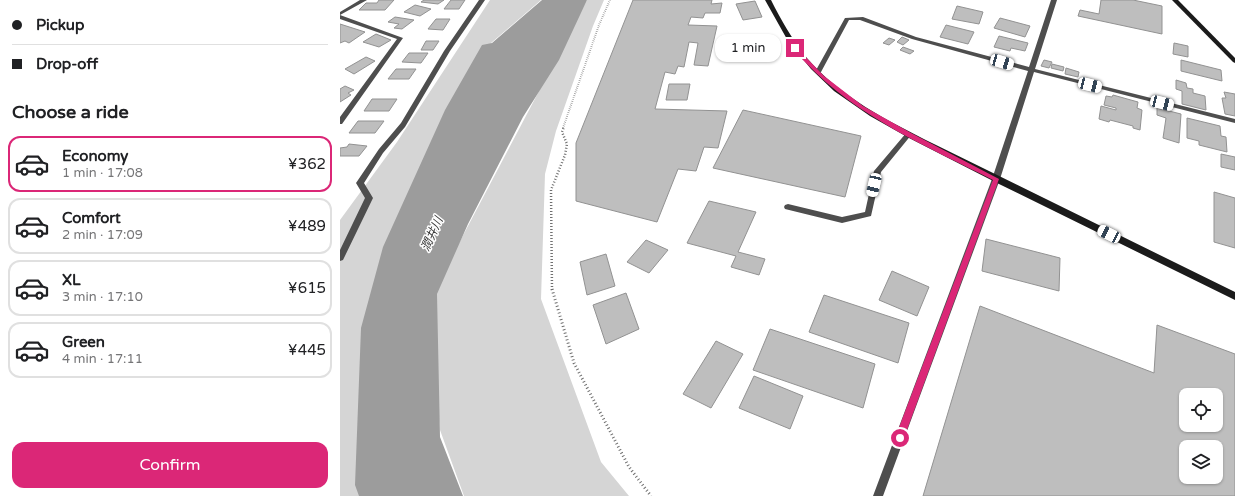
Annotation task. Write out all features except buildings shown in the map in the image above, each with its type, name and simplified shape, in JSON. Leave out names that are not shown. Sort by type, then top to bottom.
[{"type":"street","points":[[340,14],[364,0]]},
{"type":"street","points":[[340,258],[369,198],[360,183],[382,151],[403,125],[448,51],[482,0]]},
{"type":"street","points":[[768,0],[795,48],[818,72],[862,107],[909,134],[996,179],[1235,296]]},
{"type":"street","points":[[878,496],[996,179],[1054,0]]},
{"type":"street","points":[[1175,0],[1235,61]]},
{"type":"street","points":[[340,17],[400,38],[340,122]]},
{"type":"street","points":[[818,72],[847,19],[861,18],[914,38],[1235,122]]},
{"type":"street","points":[[788,207],[842,220],[868,214],[878,171],[909,134]]},
{"type":"path","points":[[610,0],[599,25],[562,132],[567,144],[565,155],[551,190],[551,285],[574,363],[629,468],[651,496]]},
{"type":"shaded area","points":[[490,0],[541,0],[491,43],[359,496],[340,496],[340,220],[397,142]]},
{"type":"shaded area","points":[[587,0],[604,0],[593,26],[556,131],[545,174],[541,299],[601,462],[629,496],[464,496],[440,430],[429,300]]},
{"type":"water","name":"潤井川","points":[[542,0],[587,0],[559,60],[523,117],[468,224],[437,294],[440,437],[463,496],[359,496],[355,485],[361,328],[383,247],[445,110],[482,45],[492,43]]},
{"type":"route","points":[[795,48],[822,77],[862,107],[909,134],[996,179],[900,438]]}]
